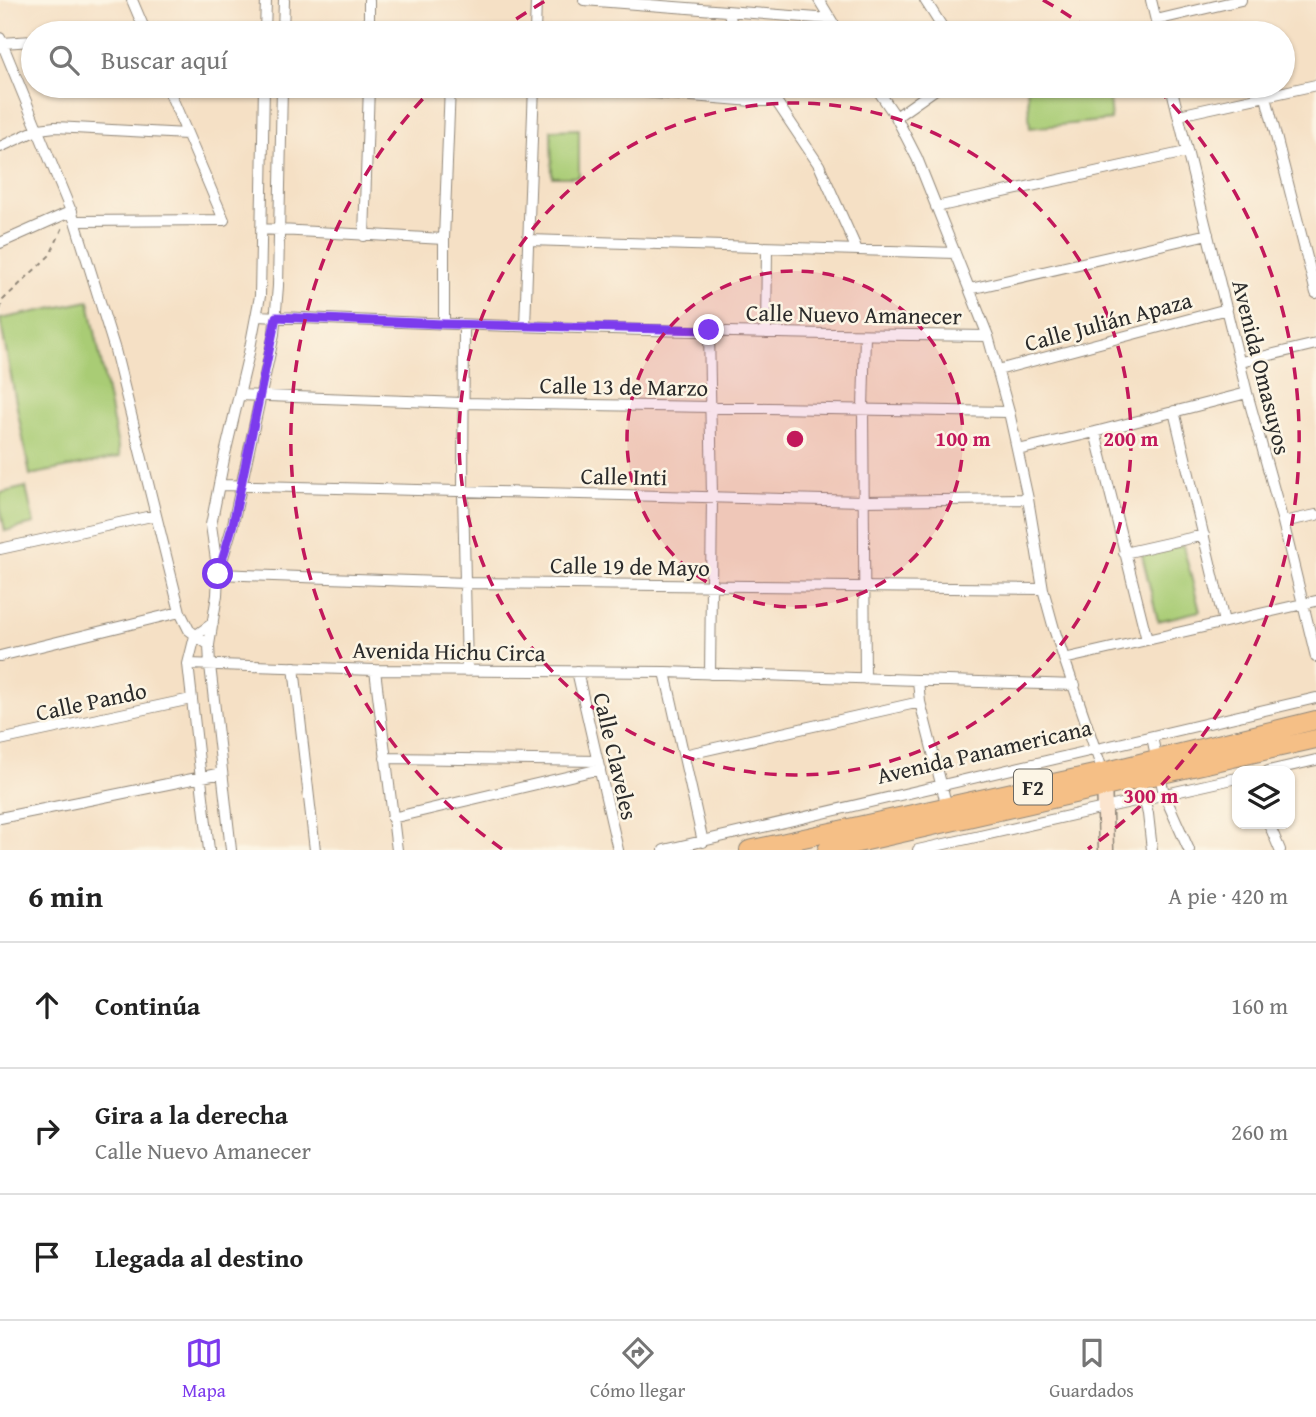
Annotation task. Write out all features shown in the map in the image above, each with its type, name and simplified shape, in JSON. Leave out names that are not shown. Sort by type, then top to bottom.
[{"type":"highway","name":"Avenida Panamericana","points":[[827,850],[1158,767],[1316,720]]},
{"type":"highway","name":"Avenida Panamericana","points":[[749,850],[947,807],[1105,780],[1140,781],[1158,767],[1316,739]]},
{"type":"street","points":[[132,0],[141,21]]},
{"type":"street","points":[[265,21],[266,0]]},
{"type":"street","points":[[283,21],[284,0]]},
{"type":"street","points":[[369,0],[369,21]]},
{"type":"street","points":[[535,21],[536,0]]},
{"type":"street","points":[[584,0],[830,19]]},
{"type":"street","points":[[819,0],[830,19]]},
{"type":"street","points":[[925,0],[938,21]]},
{"type":"street","points":[[1151,0],[1156,20],[1241,0]]},
{"type":"street","points":[[729,13],[731,21]]},
{"type":"street","points":[[21,41],[1,40],[21,87]]},
{"type":"street","points":[[1295,90],[1316,85]]},
{"type":"street","points":[[26,98],[74,216],[115,350],[180,612],[195,636],[209,645]]},
{"type":"street","points":[[0,243],[74,216],[224,220],[172,98]]},
{"type":"street","points":[[218,574],[211,525],[260,296],[264,98]]},
{"type":"street","points":[[231,850],[209,645],[218,574],[242,485],[276,317],[282,98]]},
{"type":"street","points":[[364,236],[369,98]]},
{"type":"street","points":[[444,324],[450,98]]},
{"type":"street","points":[[525,326],[534,98]]},
{"type":"street","points":[[715,98],[775,101]]},
{"type":"street","points":[[773,98],[819,165],[857,250]]},
{"type":"street","points":[[883,98],[917,158],[988,336],[1010,412],[1043,589],[1105,780],[1106,850]]},
{"type":"street","points":[[896,117],[923,98]]},
{"type":"street","name":"Avenida Omasuyos","points":[[1174,98],[1316,657]]},
{"type":"street","points":[[1179,115],[1261,98]]},
{"type":"street","points":[[1266,98],[1316,293]]},
{"type":"street","points":[[0,147],[39,129],[55,127],[187,134]]},
{"type":"street","points":[[936,207],[1186,152]]},
{"type":"street","points":[[261,229],[444,239]]},
{"type":"street","points":[[970,289],[1208,234]]},
{"type":"street","points":[[529,240],[955,253]]},
{"type":"street","points":[[766,333],[767,248]]},
{"type":"street","name":"Calle Julián Apaza","points":[[998,370],[1227,309]]},
{"type":"street","name":"Calle Nuevo Amanecer","points":[[257,316],[464,325],[988,336]]},
{"type":"street","points":[[464,325],[463,492],[467,671]]},
{"type":"street","points":[[709,330],[712,497],[710,674]]},
{"type":"street","points":[[865,335],[863,500],[866,679]]},
{"type":"street","points":[[1241,362],[1316,344]]},
{"type":"street","points":[[1018,450],[1247,393]]},
{"type":"street","name":"Calle 13 de Marzo","points":[[239,395],[463,403],[1010,412]]},
{"type":"street","points":[[1174,411],[1224,622]]},
{"type":"street","points":[[1095,432],[1147,640]]},
{"type":"street","name":"Calle Inti","points":[[219,485],[863,500],[1028,499]]},
{"type":"street","points":[[1283,522],[1316,514]]},
{"type":"street","points":[[0,549],[156,515]]},
{"type":"street","points":[[1124,553],[1204,535]]},
{"type":"street","name":"Calle 19 de Mayo","points":[[218,574],[466,583],[1043,589]]},
{"type":"street","points":[[1064,659],[1316,601]]},
{"type":"street","points":[[0,656],[180,612]]},
{"type":"street","points":[[209,850],[188,664],[195,636],[213,623]]},
{"type":"street","name":"Avenida Hichu Circa","points":[[188,664],[374,670],[664,672],[1075,684]]},
{"type":"street","points":[[294,667],[315,850]]},
{"type":"street","points":[[374,670],[397,850]]},
{"type":"street","name":"Calle Claveles","points":[[577,671],[618,850]]},
{"type":"street","points":[[664,672],[703,842]]},
{"type":"street","points":[[918,680],[920,702],[947,807]]},
{"type":"street","name":"Avenida Panamericana","points":[[664,850],[1316,698]]},
{"type":"street","name":"Calle Pando","points":[[0,740],[191,699]]},
{"type":"street","points":[[684,755],[920,702]]},
{"type":"street","points":[[1152,737],[1164,794],[1189,850]]},
{"type":"street","points":[[385,758],[599,765]]},
{"type":"street","points":[[1290,766],[1316,760]]},
{"type":"street","points":[[392,818],[599,765]]},
{"type":"street","points":[[0,818],[201,776],[222,774]]},
{"type":"street","points":[[918,850],[1232,779]]},
{"type":"street","points":[[1140,781],[1152,850]]},
{"type":"street","points":[[1271,829],[1280,850]]},
{"type":"path","points":[[0,310],[3,300],[50,255],[74,216]]},
{"type":"green space","points":[[1028,98],[1109,98],[1111,120],[1030,128]]},
{"type":"green space","points":[[579,129],[579,177],[552,177],[551,130]]},
{"type":"green space","points":[[89,301],[120,457],[30,475],[0,319]]},
{"type":"green space","points":[[26,487],[34,524],[5,531],[0,493]]},
{"type":"green space","points":[[1183,545],[1200,611],[1158,621],[1142,555]]},
{"type":"route","points":[[218,574],[233,524],[276,317],[709,330]]}]
